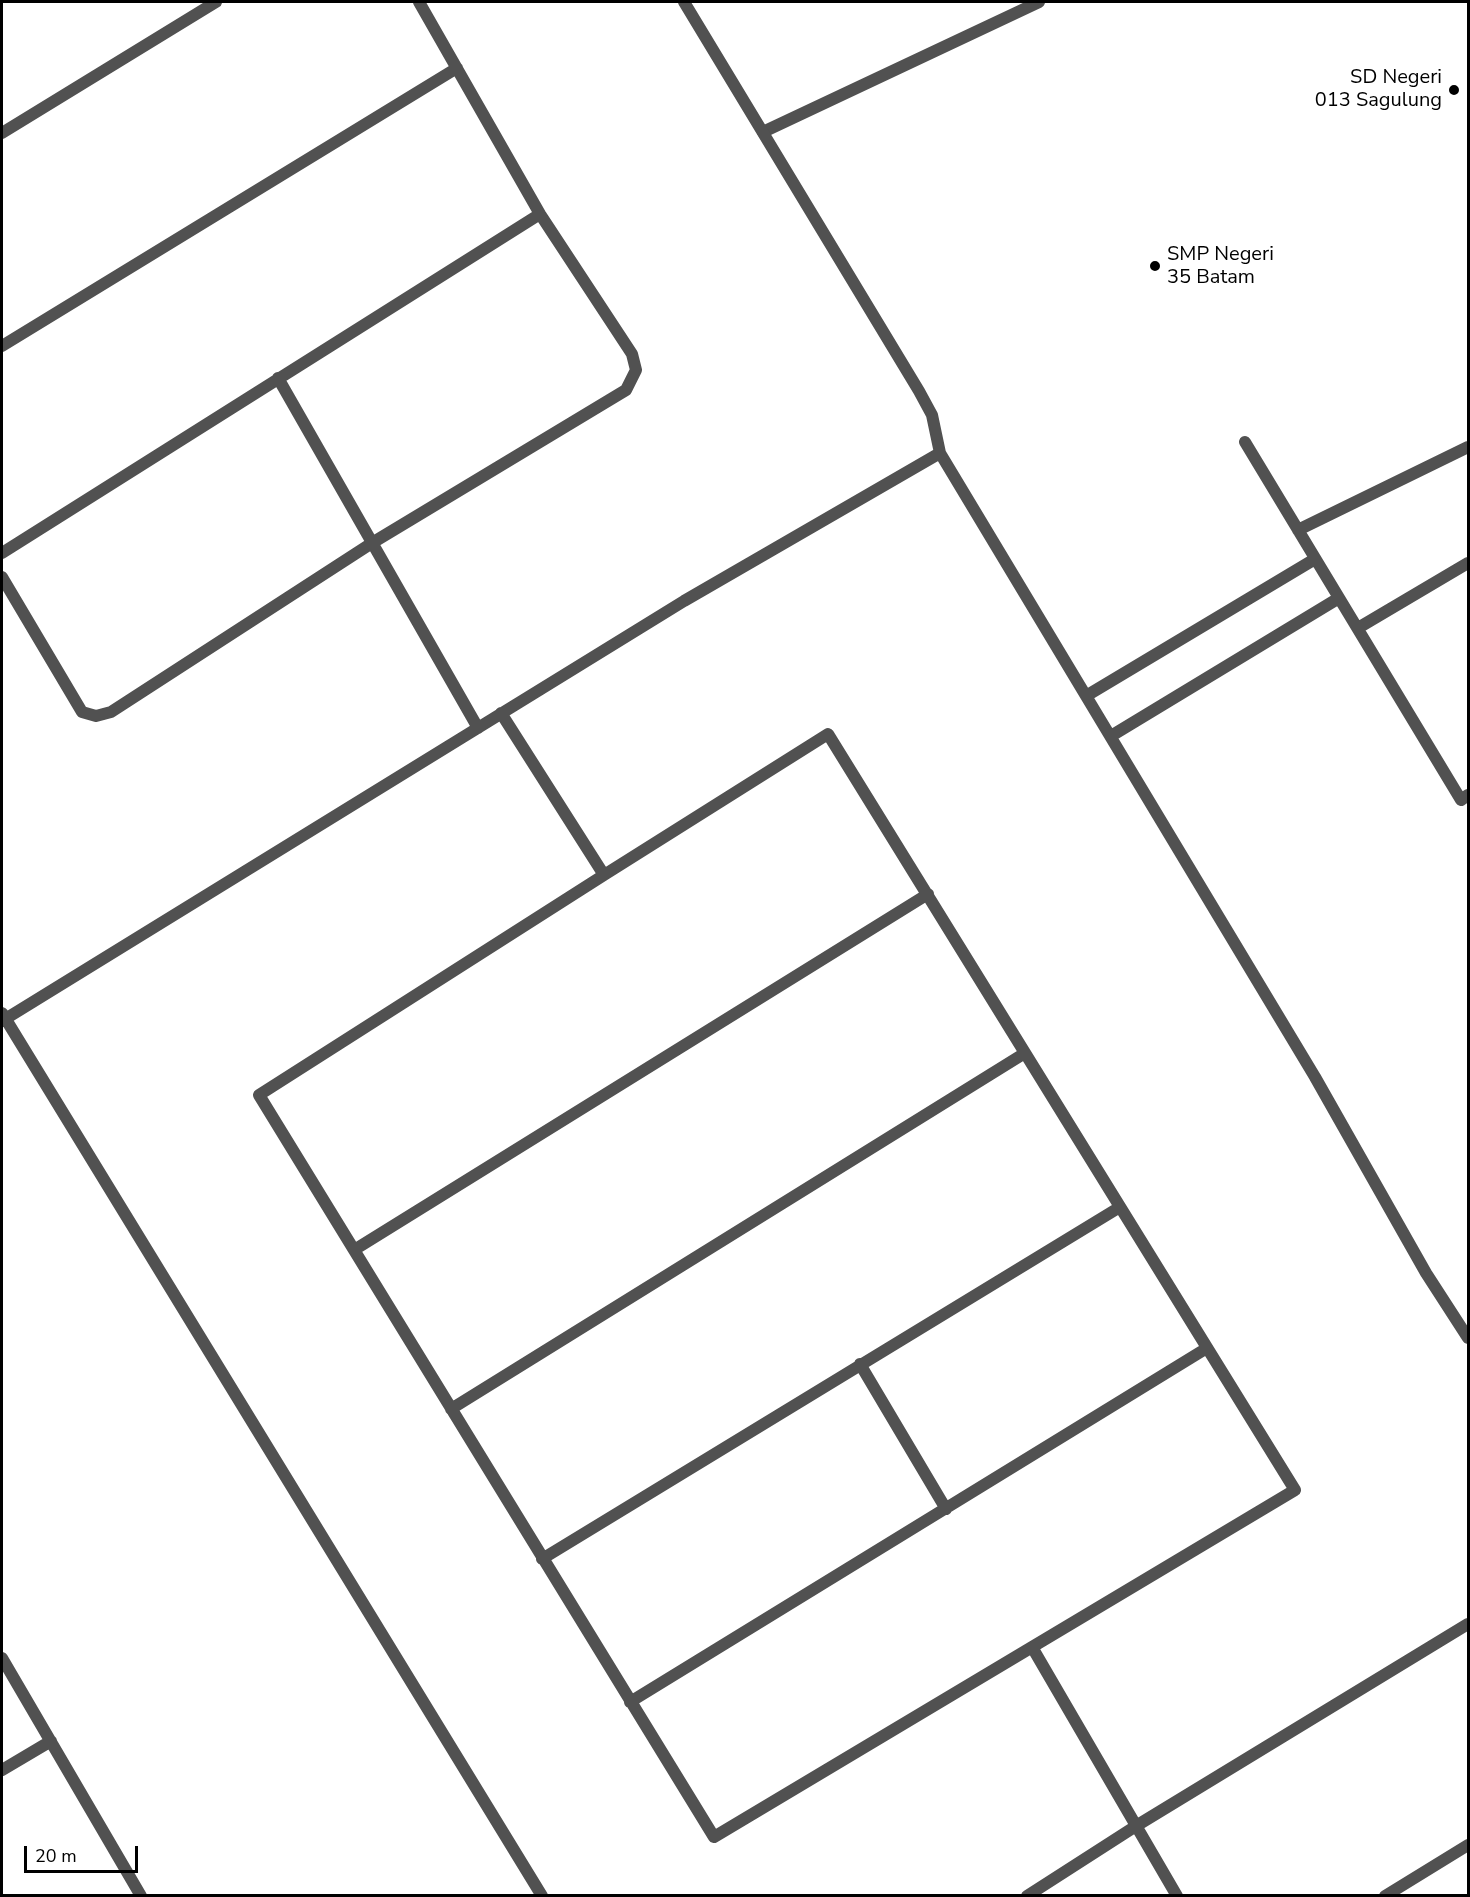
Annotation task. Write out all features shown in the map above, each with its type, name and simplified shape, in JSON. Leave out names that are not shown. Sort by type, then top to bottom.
[{"type":"street","points":[[2,133],[216,2]]},
{"type":"street","points":[[2,577],[82,712],[96,716],[111,712],[372,543],[626,390],[636,370],[632,354],[540,214],[419,2]]},
{"type":"street","points":[[684,2],[919,391],[932,415],[940,453],[1315,1077],[1426,1274],[1468,1338]]},
{"type":"street","points":[[763,132],[1039,2]]},
{"type":"street","points":[[2,346],[457,68]]},
{"type":"street","points":[[2,553],[540,214]]},
{"type":"street","points":[[278,378],[478,728]]},
{"type":"street","points":[[1245,442],[1461,800],[1468,795]]},
{"type":"street","points":[[1298,530],[1468,447]]},
{"type":"street","points":[[542,1896],[3,1017],[684,602],[940,453]]},
{"type":"street","points":[[1086,696],[1315,559]]},
{"type":"street","points":[[1358,628],[1468,563]]},
{"type":"street","points":[[1111,736],[1339,598]]},
{"type":"street","points":[[501,714],[604,875]]},
{"type":"street","points":[[828,734],[1295,1490],[714,1837],[259,1095],[604,875],[828,734]]},
{"type":"street","points":[[354,1250],[927,894]]},
{"type":"street","points":[[451,1409],[1025,1053]]},
{"type":"street","points":[[542,1559],[1119,1207]]},
{"type":"street","points":[[630,1702],[1207,1348]]},
{"type":"street","points":[[860,1364],[946,1509]]},
{"type":"street","points":[[1027,1896],[1136,1826],[1468,1624]]},
{"type":"street","points":[[1032,1647],[1177,1896]]},
{"type":"street","points":[[2,1658],[141,1896]]},
{"type":"street","points":[[2,1770],[51,1741]]},
{"type":"street","points":[[1385,1896],[1468,1845]]},
{"type":"place","name":"SD Negeri 013 Sagulung","points":[[1454,90]]},
{"type":"place","name":"SMP Negeri 35 Batam","points":[[1155,266]]}]
